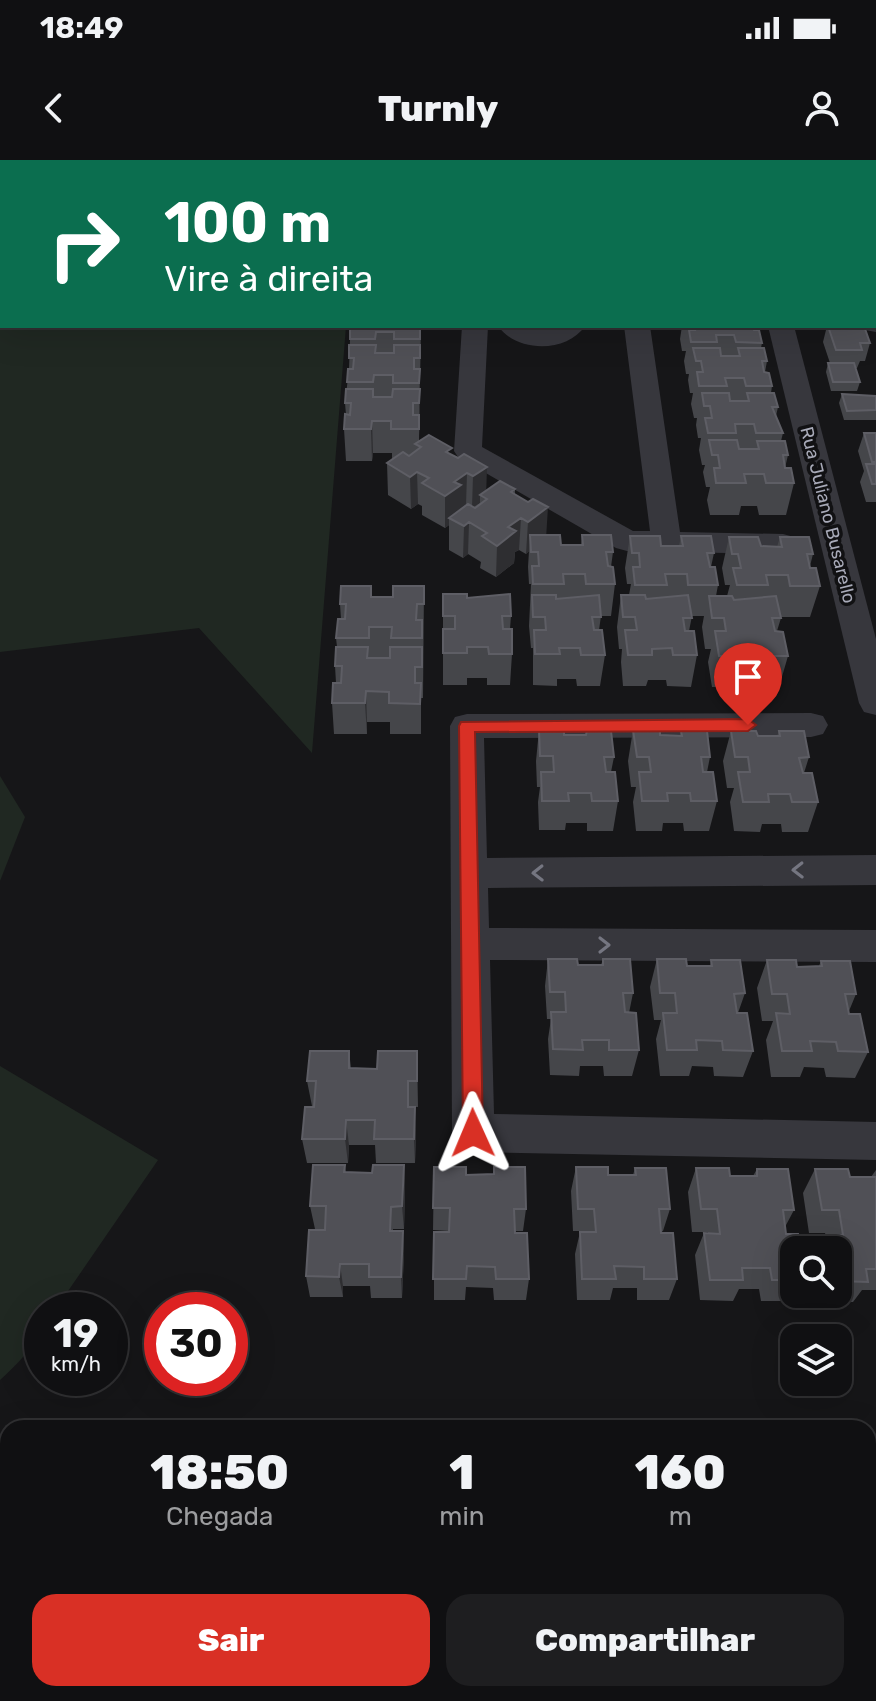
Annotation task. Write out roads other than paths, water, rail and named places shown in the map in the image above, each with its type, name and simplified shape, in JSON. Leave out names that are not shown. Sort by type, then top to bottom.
[{"type":"street","points":[[475,328],[468,451],[627,541],[783,544]]},
{"type":"street","points":[[514,328],[523,335],[542,338],[561,335],[570,328]]},
{"type":"street","points":[[637,328],[666,542]]},
{"type":"street","name":"Rua Juliano Busarello","points":[[782,328],[874,690]]},
{"type":"street","points":[[811,725],[467,726],[473,1133],[876,1141]]},
{"type":"street","points":[[469,873],[876,870]]},
{"type":"street","points":[[470,944],[876,946]]}]
